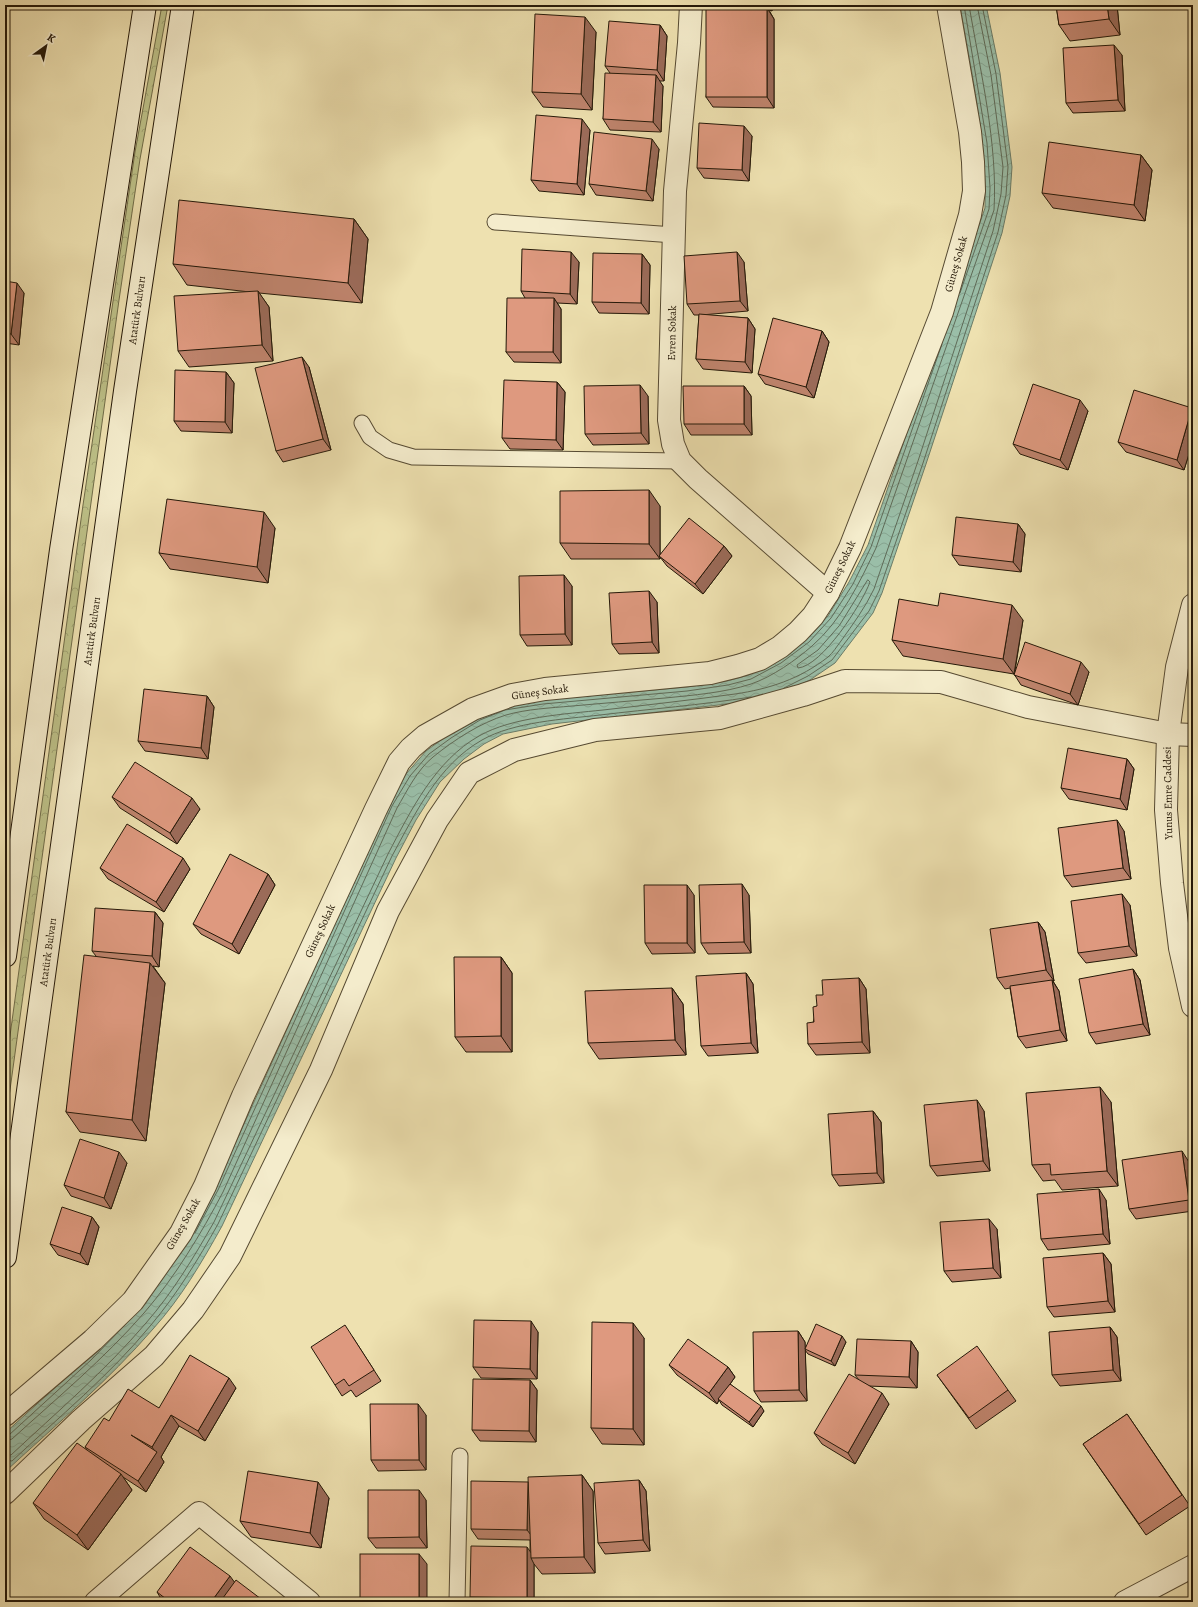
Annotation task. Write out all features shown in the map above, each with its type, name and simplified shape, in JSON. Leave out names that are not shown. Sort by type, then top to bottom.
[{"type":"street","points":[[5,956],[61,550],[144,5]]},
{"type":"street","name":"Atatürk Bulvarı","points":[[5,1257],[125,391],[184,5]]},
{"type":"street","name":"Evren Sokak","points":[[691,5],[676,191],[674,235],[669,420],[673,444],[680,461],[698,480],[828,593]]},
{"type":"street","name":"Güneş Sokak","points":[[5,1415],[93,1340],[133,1301],[181,1233],[205,1186],[243,1096],[386,789],[399,762],[411,748],[426,736],[473,709],[512,695],[545,690],[710,673],[760,659],[780,647],[798,632],[813,616],[828,593],[850,548],[942,312],[970,215],[974,192],[970,132],[948,5]]},
{"type":"street","name":"Yunus Emre Caddesi","points":[[1193,605],[1177,667],[1168,734],[1166,810],[1172,883],[1180,948],[1193,1006]]},
{"type":"street","points":[[5,1493],[81,1420],[154,1356],[193,1310],[230,1256],[322,1070],[388,912],[437,820],[469,774],[514,750],[595,730],[720,718],[803,695],[844,681],[941,682],[1028,707],[1168,734],[1193,735]]},
{"type":"street","points":[[96,1602],[199,1513],[309,1602]]},
{"type":"street","points":[[1125,1602],[1192,1567]]},
{"type":"lane","points":[[495,222],[674,235]]},
{"type":"lane","points":[[362,423],[370,437],[389,450],[413,457],[680,461]]},
{"type":"lane","points":[[457,1602],[460,1456]]},
{"type":"green space","points":[[162,5],[168,5],[140,159],[119,300],[5,1126],[5,1072],[83,505],[135,152]]},
{"type":"water","points":[[960,5],[986,5],[1000,73],[1012,167],[1010,196],[1002,233],[926,464],[882,593],[873,613],[835,663],[810,680],[782,693],[736,703],[552,724],[503,734],[484,744],[464,759],[440,782],[416,820],[396,858],[222,1226],[207,1253],[173,1305],[136,1348],[82,1401],[7,1470],[5,1433],[89,1357],[215,1188],[389,804],[406,774],[426,751],[448,735],[479,717],[504,706],[543,700],[687,687],[727,681],[749,675],[779,660],[807,639],[828,616],[849,582],[868,545],[985,208],[985,183],[981,132]]},
{"type":"building","points":[[1056,5],[1107,5],[1109,19],[1059,25]]},
{"type":"building","points":[[706,8],[767,8],[767,97],[706,97]]},
{"type":"building","points":[[535,14],[585,17],[581,94],[532,92]]},
{"type":"building","points":[[609,21],[660,25],[657,70],[605,66]]},
{"type":"building","points":[[1114,45],[1118,100],[1066,103],[1063,48]]},
{"type":"building","points":[[605,73],[656,75],[653,122],[603,119]]},
{"type":"building","points":[[536,115],[582,119],[577,184],[531,180]]},
{"type":"building","points":[[699,123],[744,126],[742,170],[697,168]]},
{"type":"building","points":[[594,132],[652,139],[646,191],[589,184]]},
{"type":"building","points":[[1049,142],[1141,155],[1134,205],[1042,193]]},
{"type":"building","points":[[179,200],[354,219],[348,283],[173,264]]},
{"type":"building","points":[[522,249],[571,252],[570,294],[521,291]]},
{"type":"building","points":[[737,252],[740,301],[687,304],[684,256]]},
{"type":"building","points":[[593,253],[642,254],[641,303],[592,302]]},
{"type":"building","points":[[5,281],[17,283],[11,334],[5,333]]},
{"type":"building","points":[[258,291],[262,345],[178,351],[174,296]]},
{"type":"building","points":[[507,298],[554,298],[553,352],[506,352]]},
{"type":"building","points":[[699,314],[748,318],[745,362],[696,359]]},
{"type":"building","points":[[773,318],[822,331],[806,387],[758,374]]},
{"type":"building","points":[[302,357],[323,439],[276,451],[255,368]]},
{"type":"building","points":[[175,370],[226,372],[225,422],[174,421]]},
{"type":"building","points":[[504,380],[557,382],[556,440],[502,438]]},
{"type":"building","points":[[1033,384],[1080,400],[1060,460],[1013,444]]},
{"type":"building","points":[[640,385],[641,433],[585,434],[584,386]]},
{"type":"building","points":[[683,386],[744,386],[744,424],[684,424]]},
{"type":"building","points":[[1134,390],[1192,408],[1177,460],[1118,442]]},
{"type":"building","points":[[649,490],[649,544],[560,543],[560,491]]},
{"type":"building","points":[[167,499],[264,512],[257,567],[159,553]]},
{"type":"building","points":[[956,517],[1018,524],[1013,562],[952,555]]},
{"type":"building","points":[[689,518],[724,546],[695,584],[659,556]]},
{"type":"building","points":[[564,575],[565,634],[520,635],[519,576]]},
{"type":"building","points":[[649,591],[652,642],[612,644],[609,593]]},
{"type":"building","points":[[940,593],[1012,605],[1003,659],[892,640],[899,599],[938,606]]},
{"type":"building","points":[[1025,642],[1081,662],[1070,694],[1014,675]]},
{"type":"building","points":[[144,689],[207,696],[201,748],[138,741]]},
{"type":"building","points":[[1068,748],[1127,759],[1120,799],[1061,788]]},
{"type":"building","points":[[135,762],[192,798],[170,833],[112,797]]},
{"type":"building","points":[[1117,820],[1123,868],[1064,876],[1058,828]]},
{"type":"building","points":[[127,824],[183,858],[156,902],[100,868]]},
{"type":"building","points":[[230,854],[268,874],[232,944],[193,924]]},
{"type":"building","points":[[742,884],[744,942],[701,943],[699,885]]},
{"type":"building","points":[[644,885],[687,885],[687,943],[645,943]]},
{"type":"building","points":[[1122,894],[1129,946],[1078,953],[1071,901]]},
{"type":"building","points":[[95,908],[155,912],[152,956],[92,951]]},
{"type":"building","points":[[1038,922],[1046,970],[997,978],[990,929]]},
{"type":"building","points":[[84,955],[150,963],[132,1120],[66,1112]]},
{"type":"building","points":[[454,957],[501,957],[501,1036],[455,1037]]},
{"type":"building","points":[[1133,969],[1143,1024],[1089,1033],[1079,979]]},
{"type":"building","points":[[746,973],[751,1043],[701,1046],[696,976]]},
{"type":"building","points":[[859,978],[862,1042],[808,1044],[807,1023],[814,1022],[813,1007],[817,1006],[816,995],[823,995],[822,980]]},
{"type":"building","points":[[1052,980],[1060,1030],[1018,1037],[1010,986]]},
{"type":"building","points":[[672,988],[675,1040],[588,1043],[585,991]]},
{"type":"building","points":[[1100,1087],[1107,1171],[1051,1175],[1050,1164],[1032,1165],[1026,1093]]},
{"type":"building","points":[[977,1100],[983,1161],[930,1166],[924,1105]]},
{"type":"building","points":[[873,1111],[877,1173],[832,1175],[828,1114]]},
{"type":"building","points":[[80,1139],[119,1152],[104,1198],[64,1185]]},
{"type":"building","points":[[1182,1151],[1189,1200],[1129,1209],[1122,1160]]},
{"type":"building","points":[[1099,1189],[1103,1234],[1041,1239],[1037,1194]]},
{"type":"building","points":[[62,1207],[92,1217],[80,1254],[50,1244]]},
{"type":"building","points":[[989,1219],[993,1268],[944,1271],[940,1222]]},
{"type":"building","points":[[1103,1253],[1108,1301],[1047,1307],[1043,1258]]},
{"type":"building","points":[[474,1320],[531,1321],[530,1369],[473,1367]]},
{"type":"building","points":[[592,1322],[633,1323],[633,1429],[591,1428]]},
{"type":"building","points":[[816,1324],[842,1336],[831,1361],[805,1349]]},
{"type":"building","points":[[345,1325],[374,1370],[349,1386],[344,1379],[335,1385],[311,1347]]},
{"type":"building","points":[[1110,1327],[1113,1370],[1052,1375],[1049,1332]]},
{"type":"building","points":[[798,1331],[799,1390],[754,1391],[753,1332]]},
{"type":"building","points":[[688,1339],[728,1367],[709,1393],[669,1365]]},
{"type":"building","points":[[857,1339],[911,1341],[909,1377],[855,1375]]},
{"type":"building","points":[[977,1346],[1008,1390],[969,1418],[937,1375]]},
{"type":"building","points":[[190,1355],[229,1378],[198,1431],[171,1415],[152,1447],[131,1435],[157,1452],[138,1481],[85,1447],[104,1418],[109,1421],[128,1389],[159,1408]]},
{"type":"building","points":[[849,1374],[882,1393],[848,1453],[814,1433]]},
{"type":"building","points":[[473,1379],[530,1380],[529,1431],[472,1430]]},
{"type":"building","points":[[730,1384],[761,1406],[749,1422],[718,1399]]},
{"type":"building","points":[[370,1404],[418,1404],[419,1460],[371,1460]]},
{"type":"building","points":[[1127,1414],[1182,1495],[1139,1524],[1083,1444]]},
{"type":"building","points":[[77,1443],[121,1474],[77,1535],[33,1503]]},
{"type":"building","points":[[248,1471],[318,1482],[310,1533],[240,1521]]},
{"type":"building","points":[[582,1475],[584,1557],[531,1558],[528,1477]]},
{"type":"building","points":[[639,1480],[643,1540],[598,1543],[594,1483]]},
{"type":"building","points":[[471,1481],[528,1482],[527,1530],[471,1529]]},
{"type":"building","points":[[368,1490],[419,1490],[419,1537],[368,1538]]},
{"type":"building","points":[[471,1546],[527,1547],[527,1598],[470,1597]]},
{"type":"building","points":[[190,1547],[230,1576],[211,1602],[170,1602],[157,1592]]},
{"type":"building","points":[[360,1554],[419,1554],[419,1602],[360,1602]]},
{"type":"building","points":[[236,1580],[265,1602],[220,1602]]}]
